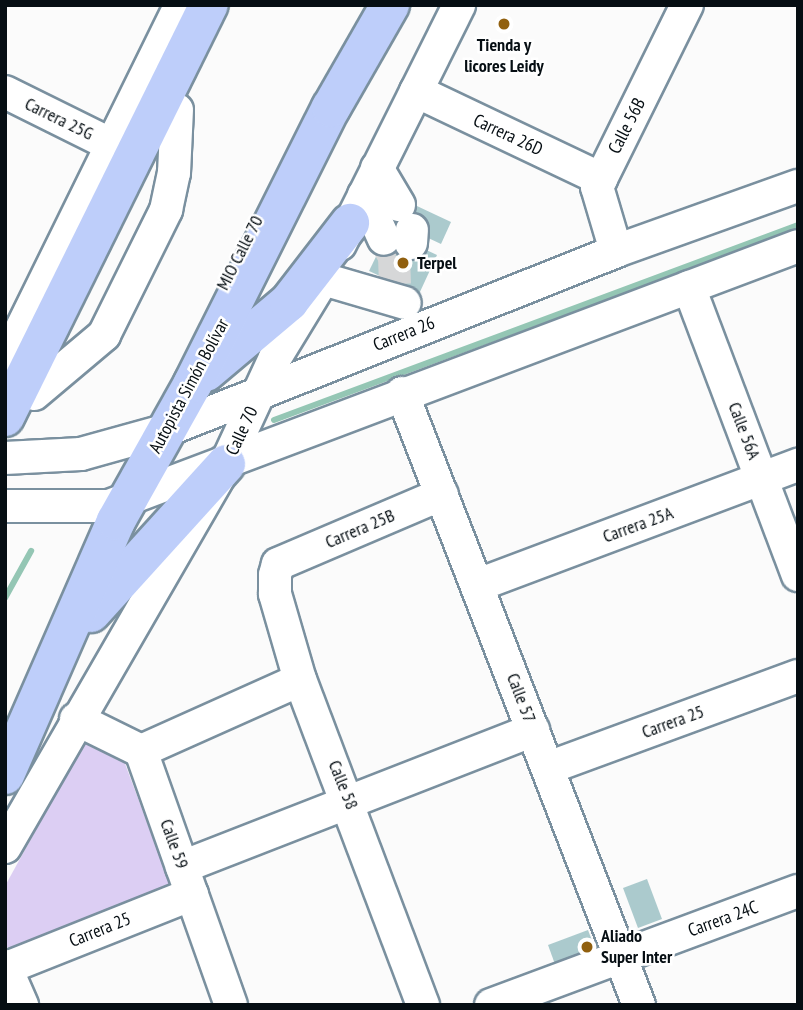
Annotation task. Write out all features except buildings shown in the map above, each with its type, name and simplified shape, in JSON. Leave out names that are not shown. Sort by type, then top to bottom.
[{"type":"highway","points":[[20,405],[209,5]]},
{"type":"highway","name":"Autopista Simón Bolívar","points":[[5,775],[39,703],[119,503],[157,433],[193,383],[331,108],[390,5]]},
{"type":"highway","points":[[193,383],[289,302],[364,195]]},
{"type":"highway","points":[[39,703],[98,601],[226,464]]},
{"type":"street","points":[[5,362],[181,5]]},
{"type":"street","points":[[5,450],[20,405],[104,335],[166,210],[174,173],[177,110],[229,5]]},
{"type":"street","name":"MIO Calle 70","points":[[157,433],[316,101],[371,5]]},
{"type":"street","name":"Calle 70","points":[[5,847],[76,719],[226,464],[275,358],[323,279],[459,5]]},
{"type":"street","name":"Calle 56B","points":[[616,251],[597,199],[601,179],[687,5]]},
{"type":"street","name":"Carrera 26D","points":[[416,91],[601,179]]},
{"type":"street","name":"Carrera 25G","points":[[5,92],[112,145]]},
{"type":"street","name":"Carrera 26","points":[[5,458],[81,454],[157,433],[261,390],[408,304],[616,251],[798,186]]},
{"type":"street","points":[[364,195],[401,229]]},
{"type":"street","points":[[5,506],[119,503],[226,464],[402,393],[798,246]]},
{"type":"street","points":[[323,279],[408,304]]},
{"type":"street","name":"Calle 56A","points":[[689,287],[798,575]]},
{"type":"street","name":"Calle 57","points":[[402,393],[639,1005]]},
{"type":"street","name":"Carrera 25A","points":[[478,585],[798,466]]},
{"type":"street","name":"Carrera 25B","points":[[278,564],[442,494]]},
{"type":"street","points":[[5,731],[119,503]]},
{"type":"street","name":"Calle 58","points":[[278,564],[275,594],[300,680],[349,799],[423,1005]]},
{"type":"street","name":"Carrera 25","points":[[548,768],[798,676]]},
{"type":"street","points":[[76,719],[141,751],[300,680]]},
{"type":"street","points":[[349,799],[533,730]]},
{"type":"street","name":"Calle 59","points":[[141,751],[231,1005]]},
{"type":"street","name":"Carrera 25","points":[[7,967],[349,799]]},
{"type":"street","name":"Carrera 24C","points":[[491,1005],[798,891]]},
{"type":"street","points":[[7,967],[22,1005]]},
{"type":"shaded area","points":[[85,741],[113,749],[124,761],[171,886],[11,949],[5,946],[5,886]]},
{"type":"waterway","points":[[274,420],[798,225]]},
{"type":"waterway","points":[[5,598],[31,551]]},
{"type":"tunnel","points":[[384,239],[394,256],[395,284]]},
{"type":"place","name":"Tienda y licores Leidy","points":[[504,24]]},
{"type":"place","name":"Terpel","points":[[403,263]]},
{"type":"place","name":"Aliado Super Inter","points":[[587,947]]}]
